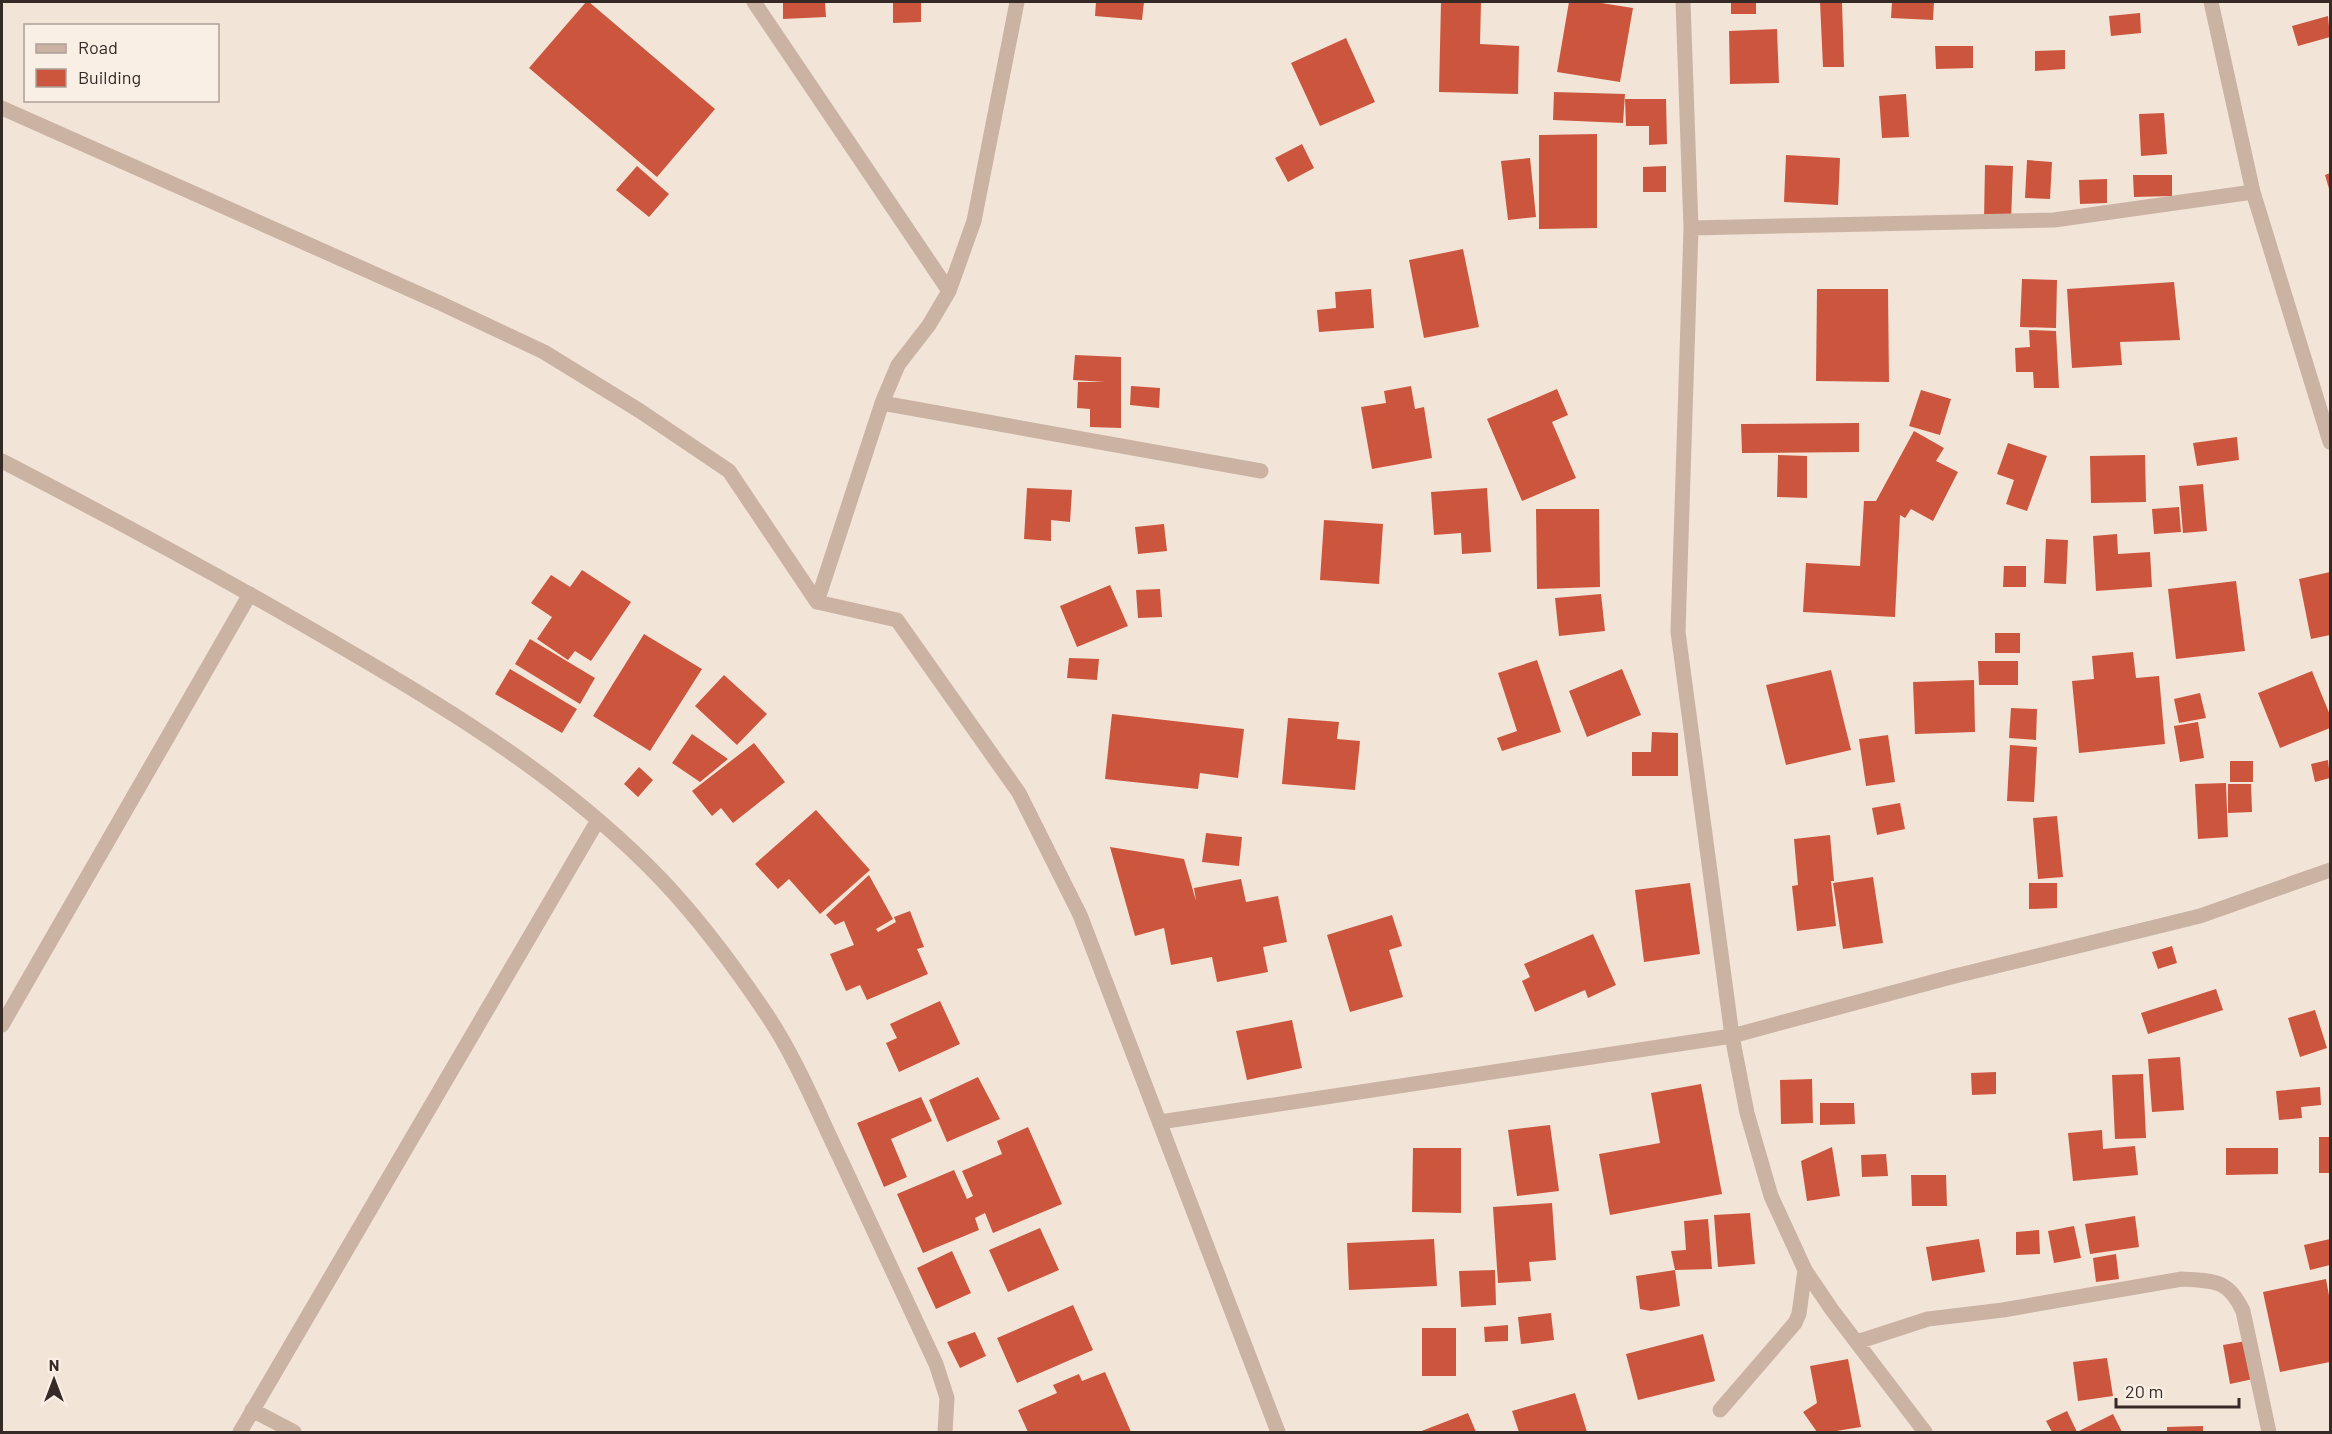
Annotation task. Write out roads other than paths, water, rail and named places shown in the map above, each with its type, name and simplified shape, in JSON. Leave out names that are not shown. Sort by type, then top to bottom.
[{"type":"street","points":[[754,2],[949,291]]},
{"type":"street","points":[[817,602],[882,403],[898,365],[929,325],[949,291],[974,221],[1017,2]]},
{"type":"street","points":[[1683,2],[1691,228],[1678,632],[1732,1036],[1747,1113],[1771,1197],[1804,1270],[1925,1432]]},
{"type":"street","points":[[2211,2],[2253,192],[2331,442]]},
{"type":"street","points":[[2,108],[440,303],[544,352],[640,411],[729,471],[817,602],[897,620],[1019,793],[1080,915],[1278,1432]]},
{"type":"street","points":[[1691,228],[2054,220],[2253,192]]},
{"type":"street","points":[[882,403],[1261,471]]},
{"type":"street","points":[[2,461],[128,526],[436,702],[518,759],[598,820],[661,879],[720,949],[768,1016],[807,1089],[936,1364],[947,1398],[945,1432]]},
{"type":"street","points":[[2,1025],[250,594]]},
{"type":"street","points":[[240,1432],[598,820]]},
{"type":"street","points":[[1160,1122],[1732,1036],[1952,977],[2200,916],[2331,870]]},
{"type":"street","points":[[1720,1410],[1796,1323],[1804,1270]]},
{"type":"street","points":[[1857,1342],[1928,1319],[2003,1310],[2182,1279],[2220,1284],[2235,1294],[2243,1311],[2269,1432]]},
{"type":"street","points":[[252,1410],[294,1432]]}]
